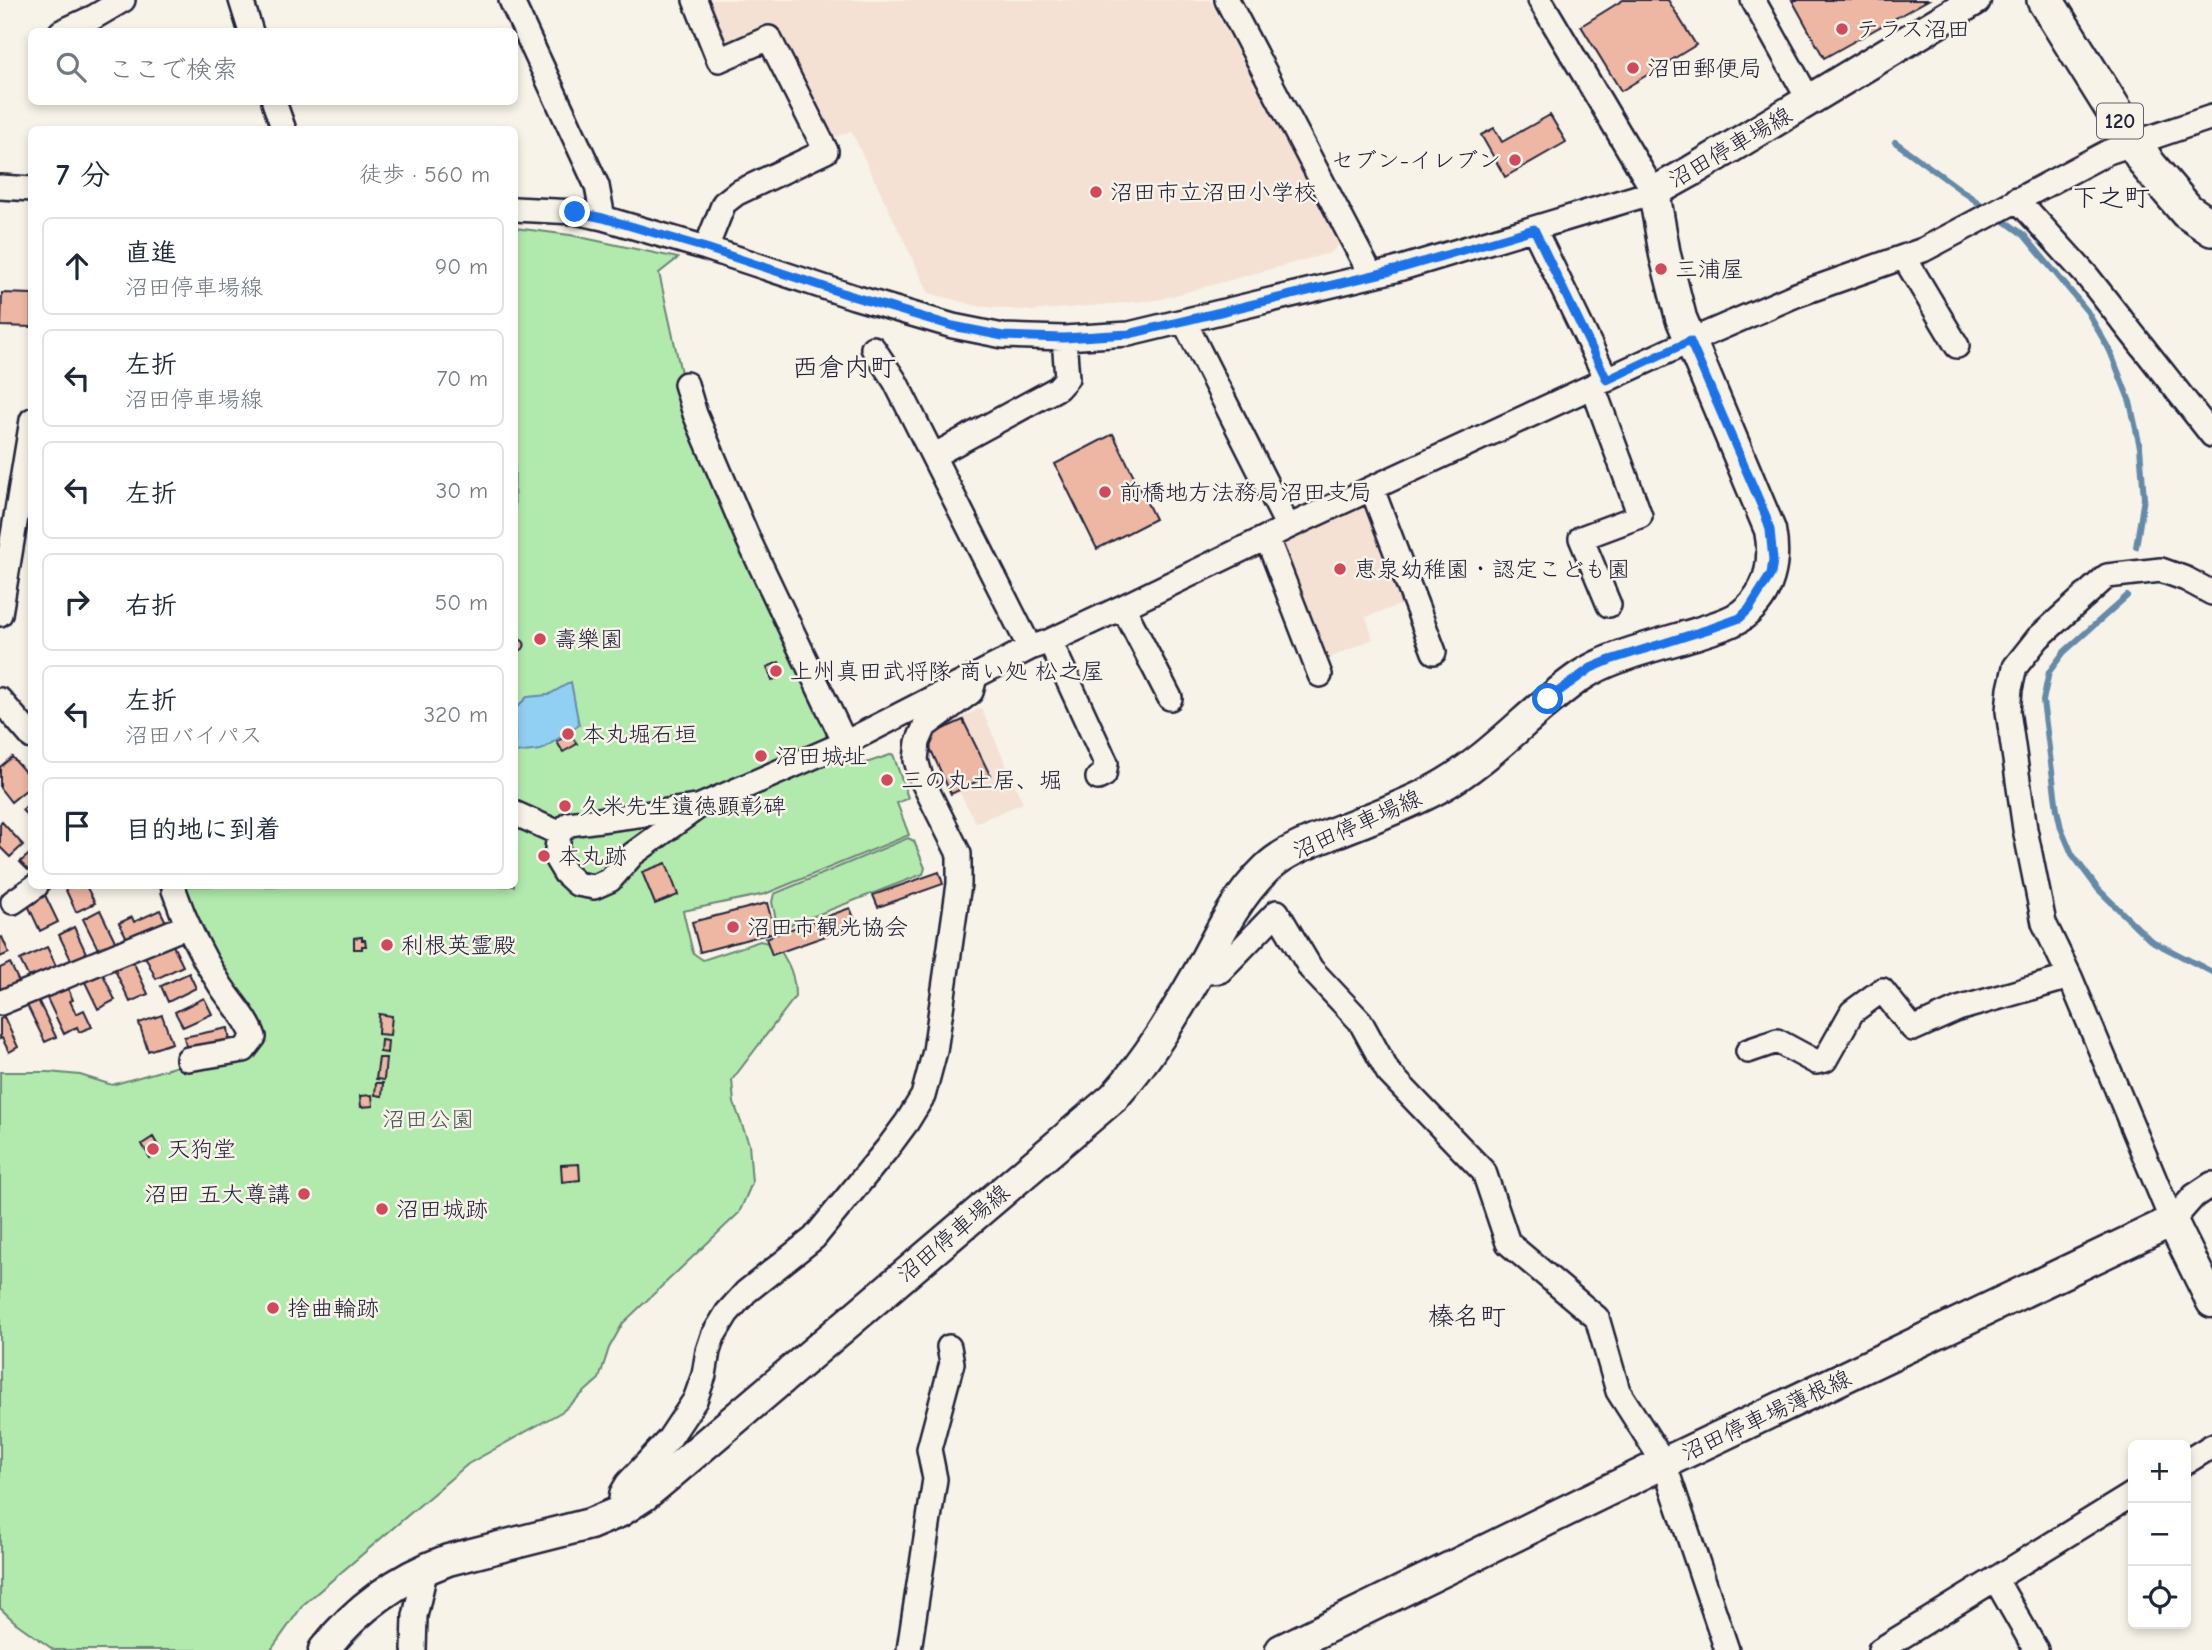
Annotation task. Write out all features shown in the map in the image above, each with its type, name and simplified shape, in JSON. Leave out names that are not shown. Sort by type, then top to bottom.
[{"type":"highway","name":"120","points":[[2045,0],[2148,165],[2188,211],[2212,228]]},
{"type":"main road","name":"沼田停車場線","points":[[324,1650],[373,1600],[426,1568],[590,1524],[619,1512],[669,1475],[1114,1097],[1139,1069],[1239,900],[1268,867],[1312,841],[1412,802],[1461,775],[1548,699],[1591,668],[1740,618],[1756,600],[1771,574],[1773,560],[1770,530],[1681,318],[1665,255],[1654,191],[1975,0]]},
{"type":"main road","name":"沼田停車場薄根線","points":[[1281,1650],[1664,1463],[2172,1221]]},
{"type":"main road","points":[[2172,1221],[2212,1302]]},
{"type":"street","points":[[66,28],[90,8],[123,0]]},
{"type":"street","points":[[241,0],[250,28]]},
{"type":"street","points":[[511,0],[597,186],[603,218]]},
{"type":"street","points":[[695,0],[719,60],[769,38],[826,151],[737,193],[724,203],[706,248]]},
{"type":"street","points":[[1227,0],[1371,275]]},
{"type":"street","points":[[518,209],[575,212],[603,218],[953,326],[1003,336],[1064,338],[1129,334],[1371,275],[1534,229],[1654,191],[1540,0]]},
{"type":"street","points":[[1753,0],[1809,100]]},
{"type":"street","points":[[276,105],[283,126]]},
{"type":"street","points":[[698,807],[569,824],[559,833],[556,858],[565,873],[577,884],[594,887],[610,880],[633,854],[698,807],[845,743],[1040,644],[1690,341],[1796,295],[1923,250],[2108,152],[2212,117]]},
{"type":"street","points":[[0,187],[28,189]]},
{"type":"street","points":[[2017,199],[2087,276],[2212,435]]},
{"type":"street","points":[[1534,229],[1600,383],[1640,516],[1581,538],[1609,605]]},
{"type":"street","points":[[1904,257],[1957,346]]},
{"type":"street","points":[[1184,321],[1288,527]]},
{"type":"street","points":[[933,456],[1058,388],[1067,378],[1064,338]]},
{"type":"street","points":[[873,348],[895,381],[933,456],[1106,763],[1104,775],[1098,778]]},
{"type":"street","points":[[685,384],[729,496],[845,743]]},
{"type":"street","points":[[0,614],[28,444]]},
{"type":"street","points":[[1372,489],[1434,652]]},
{"type":"street","points":[[1267,538],[1320,675]]},
{"type":"street","points":[[2212,593],[2161,570],[2107,576],[2038,638],[2015,667],[2008,711],[2025,829],[2045,923],[2070,976],[2172,1221],[2194,1196],[2212,1184]]},
{"type":"street","points":[[1123,607],[1170,698]]},
{"type":"street","points":[[619,1512],[622,1493],[628,1483],[669,1439],[695,1400],[713,1336],[727,1313],[746,1292],[814,1238],[842,1207],[907,1122],[923,1096],[935,1051],[959,884],[959,854],[921,778],[916,760],[918,742],[925,726],[971,692],[976,675]]},
{"type":"street","points":[[0,700],[28,732]]},
{"type":"street","points":[[518,815],[559,833]]},
{"type":"street","points":[[13,902],[32,889]]},
{"type":"street","points":[[175,889],[187,926],[219,984],[251,1028],[254,1037],[244,1050],[188,1059]]},
{"type":"street","points":[[1198,973],[1220,971],[1277,912],[1311,970],[1360,1021],[1388,1072],[1484,1172],[1508,1244],[1597,1318],[1618,1391],[1664,1463],[1727,1650]]},
{"type":"street","points":[[0,1003],[187,926]]},
{"type":"street","points":[[1748,1051],[1777,1041],[1816,1062],[1825,1060],[1852,1012],[1882,990],[1913,1029],[1958,1009],[2070,976]]},
{"type":"street","points":[[909,1650],[935,1479],[929,1449],[952,1363],[949,1347]]},
{"type":"street","points":[[2191,1459],[2212,1446]]},
{"type":"street","points":[[1880,1650],[2128,1497]]},
{"type":"street","points":[[414,1650],[415,1616],[426,1568]]},
{"type":"street","points":[[1996,1580],[2036,1650]]},
{"type":"shaded area","name":"沼田市立沼田小学校","points":[[704,0],[1210,0],[1340,244],[1330,253],[1157,300],[1032,311],[977,306],[929,293],[851,131],[828,140],[773,28],[724,48]]},
{"type":"shaded area","name":"恵泉幼稚園・認定こども園","points":[[1368,490],[1414,600],[1366,617],[1373,639],[1316,664],[1267,538]]},
{"type":"shaded area","points":[[981,708],[1023,803],[976,823],[960,793],[950,796],[923,737]]},
{"type":"green space","name":"沼田公園","points":[[518,228],[570,235],[678,258],[659,273],[683,382],[828,720],[825,744],[833,762],[860,765],[893,754],[908,798],[897,803],[909,835],[765,894],[683,911],[693,953],[703,960],[760,941],[777,945],[790,970],[795,997],[732,1080],[734,1103],[749,1144],[752,1183],[739,1213],[623,1323],[609,1348],[599,1379],[563,1411],[468,1464],[303,1605],[271,1650],[54,1650],[0,1608],[0,1072],[80,1075],[112,1085],[181,1065],[245,1054],[243,1019],[161,889],[518,889]]},
{"type":"green space","points":[[908,838],[914,841],[925,868],[923,874],[783,928],[777,924],[772,902],[774,894]]},
{"type":"water","points":[[571,682],[579,725],[541,750],[518,753],[518,706],[527,697],[548,695]]},
{"type":"building","name":"沼田郵便局","points":[[1623,0],[1668,0],[1696,45],[1621,91],[1581,26]]},
{"type":"building","name":"テラス沼田","points":[[1792,0],[1928,0],[1824,58]]},
{"type":"building","name":"セブン-イレブン","points":[[1550,115],[1566,142],[1505,177],[1481,135],[1494,128],[1502,142]]},
{"type":"building","points":[[2,293],[28,294],[28,327],[1,326]]},
{"type":"building","name":"前橋地方法務局沼田支局","points":[[1113,434],[1155,519],[1097,549],[1055,464]]},
{"type":"building","points":[[518,640],[525,645],[519,651]]},
{"type":"building","name":"上州真田武将隊 商い処 松之屋","points":[[779,662],[784,676],[772,680],[767,667]]},
{"type":"building","points":[[963,720],[990,775],[951,794],[925,737]]},
{"type":"building","points":[[570,734],[577,744],[563,752],[557,742]]},
{"type":"building","points":[[12,757],[28,775],[28,788],[11,802],[0,788],[0,767]]},
{"type":"building","points":[[28,805],[28,817],[22,810]]},
{"type":"building","points":[[2,822],[23,845],[10,857],[0,847]]},
{"type":"building","points":[[28,855],[28,870],[20,862]]},
{"type":"building","points":[[666,863],[678,895],[655,904],[642,872]]},
{"type":"building","points":[[939,872],[943,884],[878,907],[873,895]]},
{"type":"building","points":[[65,889],[88,889],[95,903],[76,912]]},
{"type":"building","points":[[44,893],[58,922],[40,931],[26,901]]},
{"type":"building","name":"沼田市観光協会","points":[[767,903],[775,932],[700,952],[692,922]]},
{"type":"building","points":[[850,908],[857,925],[772,955],[766,938]]},
{"type":"building","points":[[100,910],[117,945],[100,953],[83,919]]},
{"type":"building","points":[[160,910],[167,924],[129,942],[119,923],[132,917],[134,922]]},
{"type":"building","points":[[74,927],[87,955],[72,962],[59,935]]},
{"type":"building","points":[[2,937],[9,953],[0,957],[0,938]]},
{"type":"building","points":[[362,937],[366,946],[354,949],[354,938]]},
{"type":"building","points":[[171,941],[183,966],[156,979],[144,954]]},
{"type":"building","points":[[47,947],[58,970],[31,982],[20,960]]},
{"type":"building","points":[[131,957],[148,994],[130,1002],[113,966]]},
{"type":"building","points":[[10,963],[19,982],[0,992],[0,968]]},
{"type":"building","points":[[102,972],[115,1000],[98,1009],[84,980]]},
{"type":"building","points":[[189,973],[196,988],[168,1002],[161,986]]},
{"type":"building","points":[[65,982],[76,1014],[84,1010],[92,1027],[79,1032],[77,1027],[64,1034],[44,992]]},
{"type":"building","points":[[37,998],[56,1037],[45,1042],[26,1003]]},
{"type":"building","points":[[204,998],[212,1014],[183,1027],[175,1012]]},
{"type":"building","points":[[379,1014],[392,1016],[390,1035],[378,1034]]},
{"type":"building","points":[[162,1015],[172,1043],[148,1051],[139,1023]]},
{"type":"building","points":[[4,1017],[18,1047],[9,1052],[2,1038],[0,1039],[0,1019]]},
{"type":"building","points":[[228,1028],[230,1042],[187,1051],[184,1037]]},
{"type":"building","points":[[381,1040],[388,1041],[387,1053],[380,1052]]},
{"type":"building","points":[[379,1058],[386,1058],[384,1080],[376,1079]]},
{"type":"building","points":[[376,1083],[383,1083],[382,1096],[375,1095]]},
{"type":"building","points":[[372,1095],[373,1106],[361,1107],[360,1096]]},
{"type":"building","name":"天狗堂","points":[[153,1137],[161,1151],[150,1158],[142,1144]]},
{"type":"building","points":[[579,1164],[580,1180],[562,1182],[561,1165]]},
{"type":"waterway","points":[[1895,142],[1987,209]]},
{"type":"waterway","points":[[1999,217],[2024,235],[2087,311],[2110,351],[2130,402],[2140,447],[2144,498],[2136,547]]},
{"type":"waterway","points":[[2127,596],[2064,652],[2049,672],[2043,701],[2061,828],[2072,854],[2098,889],[2150,940],[2212,972]]},
{"type":"place","name":"テラス沼田","points":[[1842,29]]},
{"type":"place","name":"沼田郵便局","points":[[1633,68]]},
{"type":"place","name":"セブン-イレブン","points":[[1515,160]]},
{"type":"place","name":"沼田市立沼田小学校","points":[[1096,192]]},
{"type":"place","name":"三浦屋","points":[[1661,269]]},
{"type":"place","name":"前橋地方法務局沼田支局","points":[[1105,492]]},
{"type":"place","name":"恵泉幼稚園・認定こども園","points":[[1340,569]]},
{"type":"place","name":"壽樂園","points":[[540,639]]},
{"type":"place","name":"上州真田武将隊 商い処 松之屋","points":[[776,671]]},
{"type":"place","name":"本丸堀石垣","points":[[568,734]]},
{"type":"place","name":"沼田城址","points":[[761,756]]},
{"type":"place","name":"三の丸土居、堀","points":[[887,780]]},
{"type":"place","name":"久米先生遺徳顕彰碑","points":[[565,806]]},
{"type":"place","name":"本丸跡","points":[[544,856]]},
{"type":"place","name":"沼田市観光協会","points":[[733,927]]},
{"type":"place","name":"利根英霊殿","points":[[387,945]]},
{"type":"place","name":"天狗堂","points":[[153,1149]]},
{"type":"place","name":"沼田 五大尊講","points":[[304,1194]]},
{"type":"place","name":"沼田城跡","points":[[382,1209]]},
{"type":"place","name":"捨曲輪跡","points":[[273,1308]]},
{"type":"district","name":"下之町","points":[[2111,197]]},
{"type":"district","name":"西倉内町","points":[[844,367]]},
{"type":"district","name":"榛名町","points":[[1467,1316]]},
{"type":"route","points":[[575,212],[706,248],[953,326],[1003,336],[1064,338],[1129,334],[1395,270],[1534,229],[1607,380],[1690,341],[1765,514],[1773,546],[1771,574],[1756,600],[1740,618],[1591,668],[1548,699]]}]
